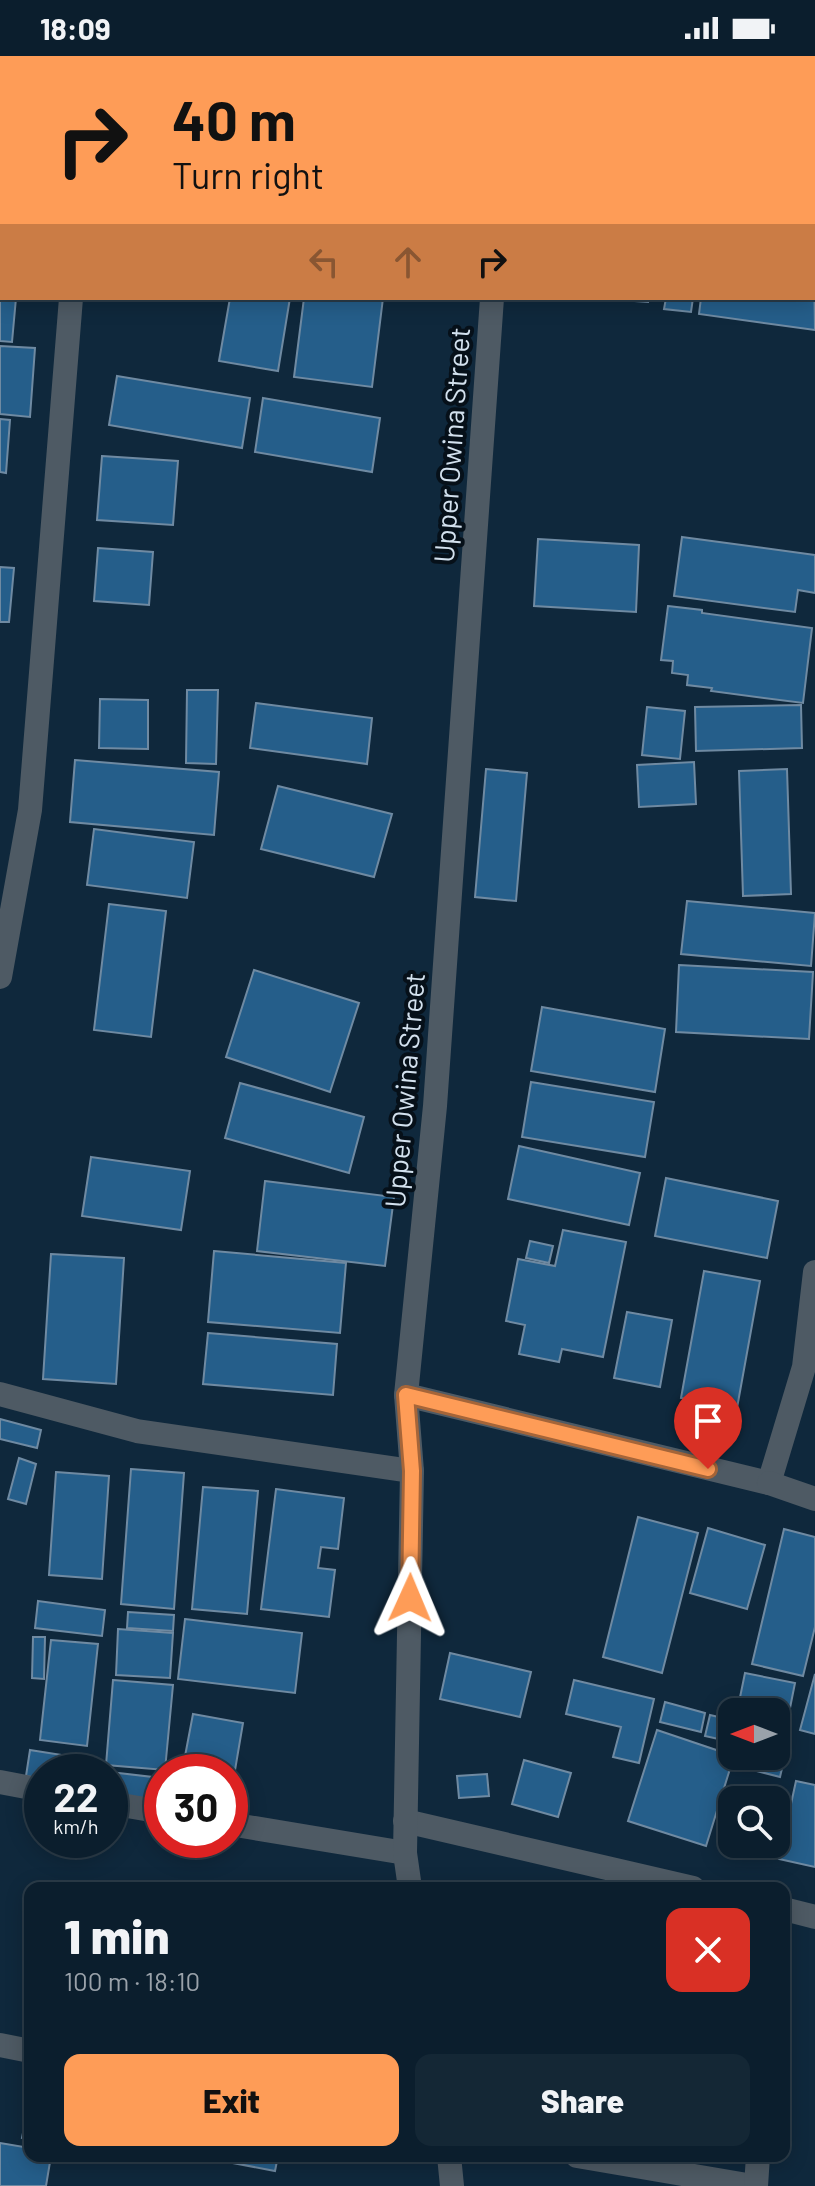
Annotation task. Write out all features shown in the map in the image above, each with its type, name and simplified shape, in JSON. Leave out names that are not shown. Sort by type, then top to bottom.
[{"type":"street","points":[[0,977],[30,810],[71,300]]},
{"type":"street","name":"Upper Owina Street","points":[[409,1882],[405,1821],[412,1471],[406,1395],[435,1106],[492,300]]},
{"type":"street","points":[[769,1483],[804,1367],[815,1272]]},
{"type":"street","points":[[0,1394],[137,1431],[412,1471]]},
{"type":"street","points":[[406,1395],[769,1483],[815,1499]]},
{"type":"street","points":[[0,1782],[24,1787]]},
{"type":"street","points":[[405,1821],[667,1882]]},
{"type":"street","points":[[248,1827],[405,1853]]},
{"type":"street","points":[[790,1911],[815,1917]]},
{"type":"street","points":[[0,2045],[24,2050]]},
{"type":"street","points":[[450,2162],[452,2186]]},
{"type":"street","points":[[613,2162],[755,2186],[757,2162]]},
{"type":"building","points":[[0,300],[16,300],[12,342],[0,341]]},
{"type":"building","points":[[230,300],[290,300],[278,371],[219,361]]},
{"type":"building","points":[[304,300],[383,300],[372,387],[294,377]]},
{"type":"building","points":[[666,300],[693,300],[691,312],[664,309]]},
{"type":"building","points":[[701,300],[815,300],[815,330],[699,314]]},
{"type":"building","points":[[0,346],[35,348],[30,417],[0,414]]},
{"type":"building","points":[[117,376],[250,398],[242,448],[109,425]]},
{"type":"building","points":[[263,398],[380,418],[372,472],[255,452]]},
{"type":"building","points":[[0,419],[10,420],[6,473],[0,472]]},
{"type":"building","points":[[102,456],[178,461],[173,525],[97,520]]},
{"type":"building","points":[[682,537],[815,555],[815,593],[798,590],[795,612],[674,596]]},
{"type":"building","points":[[538,539],[639,545],[636,612],[534,606]]},
{"type":"building","points":[[98,548],[153,552],[149,605],[94,601]]},
{"type":"building","points":[[0,567],[14,568],[9,622],[0,622]]},
{"type":"building","points":[[668,606],[812,628],[803,703],[687,685],[688,675],[672,673],[673,661],[661,660]]},
{"type":"building","points":[[187,690],[218,690],[216,764],[186,763]]},
{"type":"building","points":[[100,699],[148,700],[148,749],[99,748]]},
{"type":"building","points":[[256,703],[372,718],[367,764],[250,748]]},
{"type":"building","points":[[801,705],[802,748],[696,751],[695,707]]},
{"type":"building","points":[[647,707],[685,711],[680,759],[642,755]]},
{"type":"building","points":[[75,760],[219,772],[214,835],[70,822]]},
{"type":"building","points":[[694,762],[696,804],[639,807],[637,765]]},
{"type":"building","points":[[486,769],[527,773],[516,901],[475,897]]},
{"type":"building","points":[[787,769],[791,894],[743,896],[739,771]]},
{"type":"building","points":[[278,786],[392,814],[374,877],[261,849]]},
{"type":"building","points":[[94,829],[194,842],[187,898],[87,885]]},
{"type":"building","points":[[687,901],[815,913],[811,966],[681,954]]},
{"type":"building","points":[[109,904],[166,911],[151,1037],[94,1030]]},
{"type":"building","points":[[679,965],[813,972],[809,1039],[676,1032]]},
{"type":"building","points":[[254,970],[359,1003],[330,1092],[226,1057]]},
{"type":"building","points":[[542,1007],[665,1029],[655,1092],[531,1071]]},
{"type":"building","points":[[531,1082],[654,1102],[645,1157],[522,1137]]},
{"type":"building","points":[[240,1083],[364,1117],[349,1173],[225,1138]]},
{"type":"building","points":[[519,1146],[640,1173],[629,1225],[508,1199]]},
{"type":"building","points":[[91,1157],[190,1171],[181,1230],[82,1216]]},
{"type":"building","points":[[666,1178],[778,1201],[767,1258],[655,1236]]},
{"type":"building","points":[[265,1181],[394,1197],[385,1266],[257,1251]]},
{"type":"building","points":[[563,1230],[626,1242],[603,1357],[562,1349],[559,1362],[519,1354],[525,1325],[506,1321],[518,1259],[555,1266]]},
{"type":"building","points":[[530,1241],[553,1246],[549,1263],[526,1258]]},
{"type":"building","points":[[214,1251],[346,1263],[340,1333],[208,1322]]},
{"type":"building","points":[[51,1254],[124,1258],[116,1384],[43,1379]]},
{"type":"building","points":[[704,1271],[760,1281],[737,1408],[681,1398]]},
{"type":"building","points":[[627,1312],[672,1320],[660,1387],[614,1378]]},
{"type":"building","points":[[208,1333],[337,1344],[333,1395],[203,1384]]},
{"type":"building","points":[[0,1419],[41,1430],[37,1448],[0,1439]]},
{"type":"building","points":[[19,1458],[36,1464],[26,1504],[8,1499]]},
{"type":"building","points":[[131,1469],[184,1473],[174,1609],[121,1604]]},
{"type":"building","points":[[56,1472],[109,1476],[102,1579],[49,1575]]},
{"type":"building","points":[[203,1487],[258,1491],[247,1614],[192,1609]]},
{"type":"building","points":[[276,1489],[344,1498],[338,1549],[321,1547],[318,1568],[335,1570],[329,1617],[261,1609]]},
{"type":"building","points":[[638,1517],[698,1533],[662,1673],[603,1657]]},
{"type":"building","points":[[708,1528],[765,1545],[747,1609],[690,1593]]},
{"type":"building","points":[[784,1529],[815,1537],[815,1627],[803,1676],[752,1664]]},
{"type":"building","points":[[38,1601],[105,1610],[102,1636],[35,1628]]},
{"type":"building","points":[[128,1612],[174,1615],[173,1631],[127,1628]]},
{"type":"building","points":[[185,1619],[302,1633],[295,1693],[178,1679]]},
{"type":"building","points":[[118,1629],[173,1633],[170,1678],[116,1675]]},
{"type":"building","points":[[33,1637],[45,1637],[44,1679],[32,1678]]},
{"type":"building","points":[[51,1640],[98,1644],[87,1746],[40,1740]]},
{"type":"building","points":[[450,1653],[531,1672],[520,1717],[440,1699]]},
{"type":"building","points":[[745,1673],[795,1683],[790,1708],[790,1698],[740,1698]]},
{"type":"building","points":[[815,1674],[815,1734],[800,1730]]},
{"type":"building","points":[[113,1680],[173,1685],[167,1754],[144,1754],[144,1768],[128,1767],[128,1754],[107,1754]]},
{"type":"building","points":[[574,1680],[654,1699],[639,1763],[613,1757],[621,1727],[566,1714]]},
{"type":"building","points":[[665,1702],[705,1713],[701,1732],[660,1722]]},
{"type":"building","points":[[193,1714],[243,1723],[238,1754],[185,1754]]},
{"type":"building","points":[[710,1715],[718,1717],[718,1739],[705,1736]]},
{"type":"building","points":[[657,1730],[718,1751],[718,1770],[730,1770],[725,1786],[718,1786],[718,1807],[706,1846],[628,1821]]},
{"type":"building","points":[[30,1750],[56,1754],[29,1754]]},
{"type":"building","points":[[524,1760],[571,1773],[558,1817],[512,1804]]},
{"type":"building","points":[[753,1770],[782,1770],[780,1777]]},
{"type":"building","points":[[128,1774],[144,1776],[144,1799],[128,1798]]},
{"type":"building","points":[[487,1774],[489,1796],[459,1798],[457,1776]]},
{"type":"building","points":[[796,1781],[815,1785],[815,1867],[779,1859],[790,1858],[790,1809]]},
{"type":"building","points":[[0,2143],[24,2147],[24,2162],[50,2162],[46,2186],[0,2186]]},
{"type":"building","points":[[228,2162],[277,2162],[275,2171]]},
{"type":"route","points":[[410,1598],[412,1471],[406,1395],[708,1469]]}]
